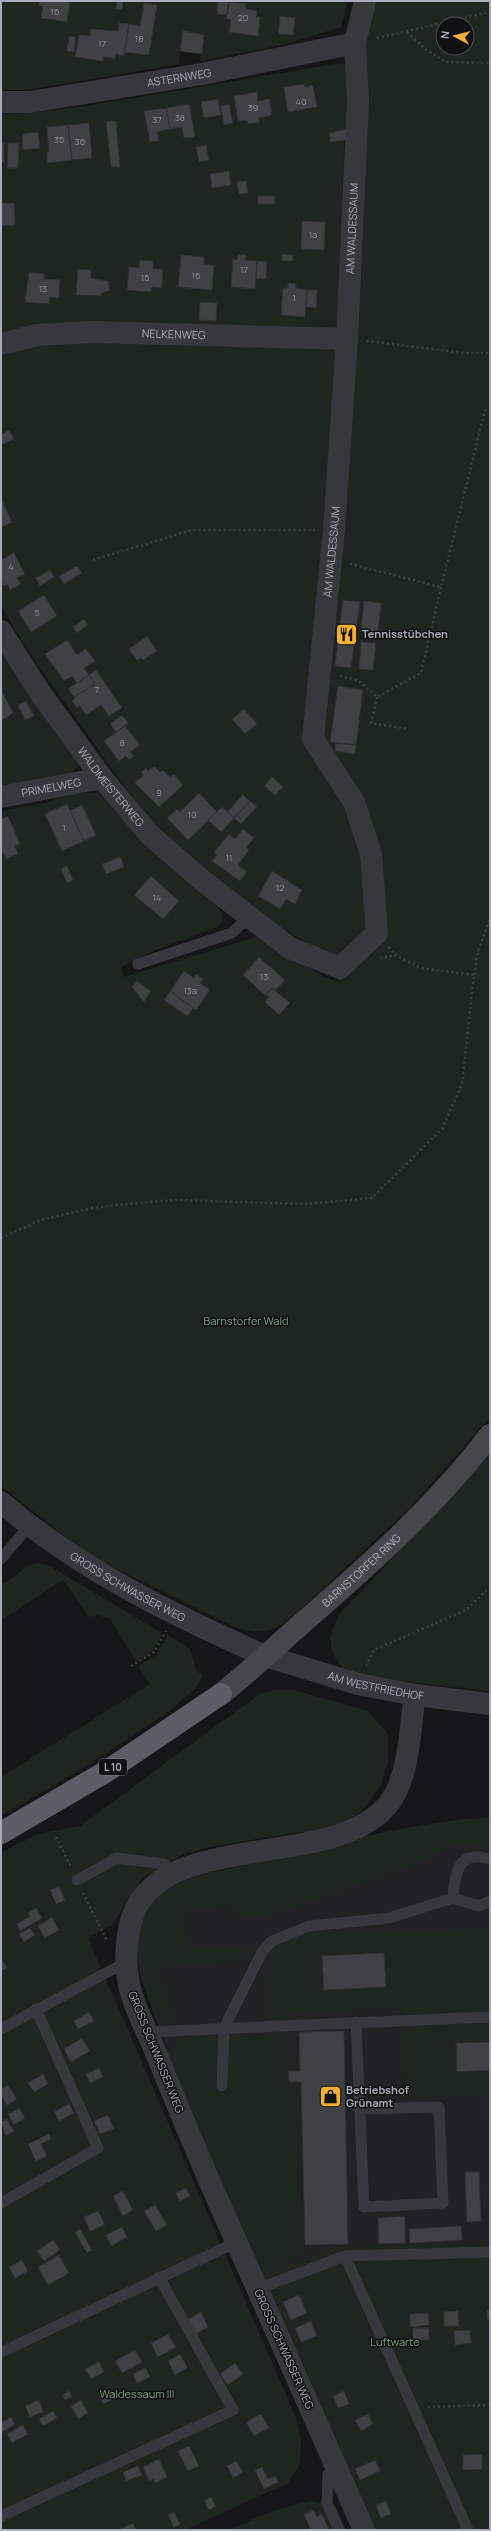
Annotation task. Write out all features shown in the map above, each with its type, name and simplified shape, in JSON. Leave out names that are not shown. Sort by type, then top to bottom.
[{"type":"highway","name":"L 10","points":[[1,1833],[107,1771],[221,1694]]},
{"type":"main road","name":"BARNSTORFER RING","points":[[221,1694],[339,1592],[428,1510],[462,1472],[490,1435]]},
{"type":"street","name":"AM WALDESSAUM","points":[[250,916],[290,948],[340,968],[377,933],[371,854],[354,802],[313,739],[334,530],[347,339],[358,101],[355,44],[365,1]]},
{"type":"street","name":"ASTERNWEG","points":[[1,102],[30,102],[202,74],[355,44]]},
{"type":"street","name":"NELKENWEG","points":[[1,344],[37,335],[92,332],[347,339]]},
{"type":"street","name":"WALDMEISTERWEG","points":[[1,630],[39,691],[102,778],[150,835],[203,882],[250,916]]},
{"type":"street","name":"PRIMELWEG","points":[[1,797],[102,778]]},
{"type":"street","name":"GROSS SCHWASSER WEG","points":[[1,1502],[29,1526],[102,1575],[203,1628],[265,1656]]},
{"type":"street","name":"AM WESTFRIEDHOF","points":[[265,1656],[358,1684],[415,1695],[490,1704]]},
{"type":"street","name":"GROSS SCHWASSER WEG","points":[[364,2530],[182,2118],[130,1989],[125,1952],[130,1921],[146,1893],[171,1874],[199,1863],[300,1844],[339,1834],[362,1824],[378,1814],[394,1796],[403,1772],[415,1695]]},
{"type":"lane","points":[[138,964],[232,933],[250,916]]},
{"type":"lane","points":[[1,1559],[29,1526]]},
{"type":"lane","points":[[453,1898],[454,1879],[462,1863],[474,1857],[490,1859]]},
{"type":"lane","points":[[77,1880],[117,1858],[164,1864],[171,1874]]},
{"type":"lane","points":[[222,2086],[224,2028],[262,1952],[272,1941],[309,1926],[389,1918],[453,1898],[479,1906],[490,1901]]},
{"type":"lane","points":[[1,2029],[119,1966]]},
{"type":"lane","points":[[1,2203],[98,2148],[36,2009]]},
{"type":"lane","points":[[147,2032],[490,2017]]},
{"type":"lane","points":[[356,2022],[364,2207],[443,2203],[439,2107],[360,2109]]},
{"type":"lane","points":[[1,2352],[159,2277],[237,2242]]},
{"type":"lane","points":[[258,2290],[346,2256],[490,2252]]},
{"type":"lane","points":[[346,2256],[468,2530]]},
{"type":"lane","points":[[1,2516],[233,2410],[159,2277]]},
{"type":"lane","points":[[328,2474],[327,2503],[339,2530]]},
{"type":"path","points":[[355,44],[490,12]]},
{"type":"path","points":[[407,32],[425,49],[446,62],[490,63]]},
{"type":"path","points":[[347,339],[464,353],[490,353]]},
{"type":"path","points":[[408,729],[371,723],[377,698],[421,673],[486,406]]},
{"type":"path","points":[[93,560],[192,530],[334,530]]},
{"type":"path","points":[[331,560],[441,587]]},
{"type":"path","points":[[320,672],[359,680],[377,698]]},
{"type":"path","points":[[1,1238],[41,1220],[92,1208],[136,1203],[176,1200],[307,1204],[372,1198],[442,1129],[462,1084],[474,975],[478,952],[490,918]]},
{"type":"path","points":[[374,960],[396,955],[421,968],[474,975]]},
{"type":"path","points":[[358,1684],[374,1650],[466,1610],[490,1587]]},
{"type":"path","points":[[131,1666],[154,1652],[166,1631]]},
{"type":"path","points":[[56,1837],[119,1966]]},
{"type":"path","points":[[413,2407],[490,2404]]},
{"type":"shaded area","name":"Betriebshof Grünamt","points":[[490,1818],[490,2244],[335,2247],[264,2276],[186,2100],[139,1971],[158,1893],[366,1836],[462,1819]]},
{"type":"green space","points":[[1,1],[348,1],[341,27],[283,45],[200,61],[201,54],[180,51],[179,64],[27,90],[1,90]]},
{"type":"green space","name":"Barnstorfer Wald","points":[[366,1],[490,1],[490,1417],[409,1509],[292,1617],[270,1630],[257,1632],[232,1626],[90,1556],[1,1486],[1,811],[41,804],[71,794],[102,792],[222,912],[223,921],[218,927],[153,951],[121,967],[124,977],[266,934],[291,955],[319,974],[339,982],[330,956],[240,902],[212,882],[174,846],[156,826],[106,760],[38,664],[3,609],[1,609],[1,344],[347,339]]},
{"type":"green space","points":[[334,64],[345,64],[346,66],[350,139],[344,140],[342,333],[1,336],[1,114],[31,113],[79,107]]},
{"type":"green space","points":[[1,648],[77,762],[78,767],[69,775],[1,789]]},
{"type":"green space","points":[[490,1452],[490,1691],[378,1679],[341,1667],[332,1651],[330,1637],[338,1616],[428,1521]]},
{"type":"green space","points":[[37,1563],[48,1565],[162,1633],[153,1651],[136,1661],[110,1619],[97,1615],[89,1617],[63,1580],[1,1620],[1,1581],[4,1584],[27,1566]]},
{"type":"green space","points":[[168,1635],[190,1649],[197,1672],[203,1674],[196,1688],[168,1712],[85,1767],[1,1816],[1,1777],[150,1684],[138,1666],[156,1655]]},
{"type":"green space","name":"Waldessaum III","points":[[276,1690],[294,1690],[368,1711],[388,1734],[388,1762],[381,1784],[366,1806],[348,1823],[320,1833],[298,1832],[210,1847],[184,1854],[142,1878],[112,1925],[88,1938],[297,2420],[301,2442],[300,2464],[288,2483],[185,2530],[1,2530],[1,1852],[41,1833],[80,1826],[243,1706],[262,1693]]},
{"type":"green space","points":[[490,1818],[490,1847],[456,1844],[421,1862],[275,1914],[239,1919],[235,1904],[183,1909],[187,1946],[251,1947],[251,1961],[183,1963],[159,1969],[176,2022],[157,2023],[140,1969],[137,1954],[137,1940],[144,1911],[153,1899],[160,1893],[172,1886],[210,1872],[264,1861],[348,1840],[433,1823]]},
{"type":"green space","name":"Luftwarte","points":[[490,1929],[490,2225],[485,2094],[407,2098],[403,2013],[396,2007],[289,2014],[304,2252],[267,2274],[335,2247],[490,2244],[490,2530],[373,2530],[186,2100],[166,2049],[179,2047],[181,2034],[269,2035],[268,1938],[307,1933]]},
{"type":"green space","points":[[310,2501],[335,2505],[346,2530],[230,2530],[269,2512]]},
{"type":"building","points":[[39,1],[70,1],[67,22],[41,18],[43,6],[39,6]]},
{"type":"building","points":[[117,1],[123,1],[122,10],[116,9]]},
{"type":"building","points":[[218,1],[229,2],[227,15],[217,14]]},
{"type":"building","points":[[229,2],[246,4],[245,9],[257,11],[256,17],[260,17],[258,36],[229,32],[231,20],[226,19]]},
{"type":"building","points":[[144,3],[157,5],[149,55],[125,52],[129,24],[140,26]]},
{"type":"building","points":[[280,16],[295,18],[293,35],[278,34]]},
{"type":"building","points":[[119,23],[129,24],[124,56],[116,54],[115,59],[104,57],[103,61],[75,57],[79,35],[90,36],[91,29],[118,31]]},
{"type":"building","points":[[183,31],[204,35],[202,54],[180,51]]},
{"type":"building","points":[[69,36],[76,37],[74,52],[67,51]]},
{"type":"building","points":[[304,84],[305,87],[313,85],[317,107],[288,112],[284,87]]},
{"type":"building","points":[[257,92],[258,101],[269,99],[272,115],[259,118],[260,122],[248,124],[247,120],[238,121],[234,96]]},
{"type":"building","points":[[218,99],[221,115],[204,118],[201,102]]},
{"type":"building","points":[[189,104],[195,137],[184,138],[182,127],[170,129],[166,108]]},
{"type":"building","points":[[229,104],[233,123],[224,125],[221,106]]},
{"type":"building","points":[[166,108],[170,129],[157,132],[159,141],[150,142],[144,111]]},
{"type":"building","points":[[106,121],[116,121],[120,167],[111,167]]},
{"type":"building","points":[[89,123],[92,158],[72,160],[68,125]]},
{"type":"building","points":[[68,125],[72,160],[47,163],[47,152],[49,152],[47,127]]},
{"type":"building","points":[[348,129],[350,139],[331,142],[329,133]]},
{"type":"building","points":[[38,132],[40,148],[23,150],[22,134]]},
{"type":"building","points":[[1,143],[4,143],[4,162],[1,162]]},
{"type":"building","points":[[8,143],[19,143],[18,168],[7,168]]},
{"type":"building","points":[[206,145],[209,160],[199,162],[196,147]]},
{"type":"building","points":[[229,171],[231,185],[212,188],[210,174]]},
{"type":"building","points":[[246,181],[248,193],[239,194],[237,182]]},
{"type":"building","points":[[258,196],[275,196],[275,204],[258,204]]},
{"type":"building","points":[[1,203],[14,203],[15,225],[1,226]]},
{"type":"building","points":[[302,221],[325,222],[324,250],[301,249]]},
{"type":"building","points":[[282,254],[293,255],[292,261],[282,261]]},
{"type":"building","points":[[181,255],[204,257],[204,264],[214,265],[212,290],[178,287]]},
{"type":"building","points":[[238,255],[246,255],[245,260],[257,261],[255,289],[231,287],[233,259],[237,260]]},
{"type":"building","points":[[140,260],[153,261],[153,269],[163,269],[162,288],[152,287],[151,292],[127,290],[129,267],[139,268]]},
{"type":"building","points":[[257,261],[267,262],[266,279],[256,278]]},
{"type":"building","points":[[78,269],[91,270],[91,278],[108,281],[109,291],[101,293],[101,296],[76,295]]},
{"type":"building","points":[[29,272],[44,274],[44,279],[60,280],[59,298],[50,297],[49,304],[25,302]]},
{"type":"building","points":[[288,283],[296,284],[296,288],[307,290],[305,317],[281,315],[283,288],[288,288]]},
{"type":"building","points":[[307,290],[317,290],[316,308],[306,307]]},
{"type":"building","points":[[200,302],[217,303],[216,321],[199,320]]},
{"type":"building","points":[[9,430],[14,439],[1,445],[1,434]]},
{"type":"building","points":[[1,498],[12,522],[1,528]]},
{"type":"building","points":[[14,553],[25,574],[17,578],[21,584],[10,590],[7,584],[4,586],[1,581],[1,560]]},
{"type":"building","points":[[77,566],[82,573],[64,584],[59,576]]},
{"type":"building","points":[[50,570],[54,577],[40,586],[36,578]]},
{"type":"building","points":[[44,595],[57,616],[31,632],[18,611]]},
{"type":"building","name":"Tennisstübchen","points":[[343,600],[360,602],[351,668],[335,666]]},
{"type":"building","points":[[364,601],[381,603],[378,632],[361,630]]},
{"type":"building","points":[[84,619],[88,625],[77,633],[73,627]]},
{"type":"building","points":[[147,636],[157,651],[143,660],[141,658],[137,661],[129,649]]},
{"type":"building","points":[[67,640],[77,655],[86,649],[95,661],[84,668],[89,675],[77,683],[72,676],[64,681],[45,654]]},
{"type":"building","points":[[361,642],[376,643],[373,670],[359,669]]},
{"type":"building","points":[[96,670],[122,708],[109,716],[101,705],[86,715],[80,706],[77,708],[72,701],[75,699],[74,697],[95,684],[89,675]]},
{"type":"building","points":[[89,675],[95,684],[74,697],[68,689]]},
{"type":"building","points":[[338,686],[363,690],[356,745],[330,742]]},
{"type":"building","points":[[1,689],[13,713],[1,721]]},
{"type":"building","points":[[26,701],[34,716],[25,720],[18,705]]},
{"type":"building","points":[[244,709],[257,724],[245,734],[232,719]]},
{"type":"building","points":[[122,715],[128,723],[116,732],[110,724]]},
{"type":"building","points":[[125,726],[140,745],[130,752],[134,756],[129,760],[126,756],[119,761],[104,741]]},
{"type":"building","points":[[336,743],[356,745],[355,754],[335,751]]},
{"type":"building","points":[[154,766],[160,772],[163,770],[170,777],[174,774],[183,785],[159,807],[135,783],[144,775],[141,772],[146,768],[148,771]]},
{"type":"building","points":[[272,777],[283,787],[275,795],[264,786]]},
{"type":"building","points":[[199,793],[217,812],[188,840],[167,818],[177,809],[180,812]]},
{"type":"building","points":[[243,794],[250,801],[234,818],[228,812]]},
{"type":"building","points":[[250,801],[257,807],[241,824],[234,818]]},
{"type":"building","points":[[67,804],[84,841],[62,851],[45,814]]},
{"type":"building","points":[[82,805],[96,835],[84,841],[70,811]]},
{"type":"building","points":[[222,807],[234,818],[221,832],[208,820]]},
{"type":"building","points":[[8,816],[20,844],[15,846],[18,854],[6,859],[3,852],[1,852],[1,819]]},
{"type":"building","points":[[243,829],[254,838],[246,848],[249,850],[238,865],[247,872],[240,881],[212,861],[217,855],[214,852],[229,834],[235,839]]},
{"type":"building","points":[[121,857],[124,867],[106,874],[102,864]]},
{"type":"building","points":[[67,866],[73,880],[67,883],[61,869]]},
{"type":"building","points":[[272,871],[302,890],[295,904],[286,899],[280,909],[258,896]]},
{"type":"building","points":[[151,876],[179,901],[163,919],[134,895]]},
{"type":"building","points":[[259,957],[285,980],[275,991],[272,988],[266,995],[268,998],[243,975]]},
{"type":"building","points":[[184,971],[194,978],[196,974],[203,979],[200,983],[210,990],[196,1010],[170,991]]},
{"type":"building","points":[[137,981],[151,991],[144,1002],[132,987]]},
{"type":"building","points":[[272,988],[290,1003],[279,1015],[265,1002],[269,997],[266,995]]},
{"type":"building","points":[[170,991],[193,1008],[187,1016],[164,1000]]},
{"type":"building","points":[[59,1886],[65,1900],[56,1904],[50,1890]]},
{"type":"building","points":[[36,1908],[42,1918],[20,1931],[17,1924],[30,1916],[28,1913]]},
{"type":"building","points":[[52,1917],[59,1930],[45,1938],[38,1926]]},
{"type":"building","points":[[30,1928],[35,1935],[24,1942],[19,1934]]},
{"type":"building","points":[[384,1953],[386,1987],[324,1990],[322,1956]]},
{"type":"building","points":[[1,1958],[7,1968],[1,1971]]},
{"type":"building","points":[[89,2012],[94,2021],[78,2029],[74,2021]]},
{"type":"building","points":[[344,2031],[348,2244],[305,2245],[301,2082],[289,2082],[288,2071],[300,2071],[299,2032]]},
{"type":"building","points":[[82,2038],[90,2051],[71,2062],[64,2049]]},
{"type":"building","points":[[490,2042],[490,2070],[457,2072],[456,2043]]},
{"type":"building","points":[[99,2068],[103,2077],[90,2083],[86,2074]]},
{"type":"building","points":[[43,2074],[48,2084],[34,2092],[28,2083]]},
{"type":"building","points":[[8,2085],[17,2099],[7,2105],[1,2095],[1,2089]]},
{"type":"building","points":[[69,2104],[74,2113],[59,2121],[54,2112]]},
{"type":"building","points":[[19,2108],[25,2118],[14,2125],[8,2114]]},
{"type":"building","points":[[108,2115],[114,2129],[100,2134],[94,2121]]},
{"type":"building","points":[[7,2119],[14,2131],[6,2136],[1,2122]]},
{"type":"building","points":[[49,2134],[51,2139],[41,2144],[47,2156],[36,2161],[28,2144]]},
{"type":"building","points":[[465,2172],[479,2172],[481,2221],[467,2222]]},
{"type":"building","points":[[186,2188],[190,2196],[180,2201],[176,2193]]},
{"type":"building","points":[[123,2191],[133,2210],[123,2216],[113,2196]]},
{"type":"building","points":[[155,2205],[167,2225],[156,2231],[144,2211]]},
{"type":"building","points":[[98,2211],[105,2225],[90,2231],[84,2217]]},
{"type":"building","points":[[405,2216],[405,2243],[379,2244],[378,2218]]},
{"type":"building","points":[[461,2226],[462,2240],[410,2243],[409,2229]]},
{"type":"building","points":[[122,2227],[127,2237],[111,2246],[106,2235]]},
{"type":"building","points":[[80,2229],[92,2250],[87,2253],[75,2232]]},
{"type":"building","points":[[53,2240],[60,2250],[44,2261],[37,2251]]},
{"type":"building","points":[[59,2255],[69,2273],[48,2285],[38,2267]]},
{"type":"building","points":[[22,2260],[28,2271],[15,2278],[9,2267]]},
{"type":"building","points":[[299,2295],[307,2313],[291,2320],[283,2302]]},
{"type":"building","points":[[487,2310],[490,2310],[490,2319],[487,2319]]},
{"type":"building","points":[[458,2311],[459,2326],[444,2326],[444,2312]]},
{"type":"building","points":[[201,2312],[208,2327],[194,2335],[187,2320]]},
{"type":"building","points":[[428,2313],[429,2325],[410,2327],[410,2314]]},
{"type":"building","points":[[311,2321],[317,2336],[301,2342],[295,2328]]},
{"type":"building","points":[[413,2328],[429,2328],[429,2340],[413,2340]]},
{"type":"building","points":[[470,2330],[471,2343],[455,2345],[454,2331]]},
{"type":"building","points":[[168,2334],[176,2347],[158,2357],[151,2343]]},
{"type":"building","points":[[135,2350],[142,2362],[122,2373],[115,2361]]},
{"type":"building","points":[[180,2354],[188,2368],[175,2375],[168,2361]]},
{"type":"building","points":[[99,2362],[104,2372],[91,2379],[85,2369]]},
{"type":"building","points":[[235,2363],[243,2374],[228,2385],[220,2374]]},
{"type":"building","points":[[146,2368],[150,2377],[137,2383],[133,2374]]},
{"type":"building","points":[[107,2389],[112,2400],[103,2404],[98,2393]]},
{"type":"building","points":[[69,2391],[72,2397],[65,2400],[63,2395]]},
{"type":"building","points":[[344,2391],[349,2404],[338,2408],[333,2396]]},
{"type":"building","points":[[39,2400],[43,2412],[30,2417],[25,2406]]},
{"type":"building","points":[[81,2400],[88,2413],[78,2419],[71,2406]]},
{"type":"building","points":[[53,2411],[57,2418],[43,2426],[39,2419]]},
{"type":"building","points":[[261,2414],[269,2428],[254,2436],[246,2422]]},
{"type":"building","points":[[368,2414],[373,2424],[361,2431],[355,2420]]},
{"type":"building","points":[[11,2417],[15,2424],[1,2433],[1,2423]]},
{"type":"building","points":[[23,2425],[28,2434],[12,2443],[7,2434]]},
{"type":"building","points":[[189,2446],[199,2466],[188,2471],[178,2451]]},
{"type":"building","points":[[482,2454],[482,2469],[463,2470],[463,2455]]},
{"type":"building","points":[[159,2459],[167,2477],[155,2483],[154,2479],[149,2481],[143,2467]]},
{"type":"building","points":[[375,2460],[380,2471],[360,2480],[355,2469]]},
{"type":"building","points":[[236,2461],[243,2472],[233,2478],[227,2466]]},
{"type":"building","points":[[138,2466],[142,2475],[126,2481],[123,2472]]},
{"type":"building","points":[[262,2467],[268,2479],[275,2476],[278,2482],[264,2489],[255,2470]]},
{"type":"building","points":[[211,2497],[216,2506],[209,2510],[204,2501]]},
{"type":"building","points":[[386,2501],[391,2514],[381,2518],[376,2505]]},
{"type":"building","points":[[314,2510],[317,2517],[322,2514],[329,2530],[311,2530],[304,2515]]},
{"type":"building","points":[[174,2512],[180,2524],[174,2528],[168,2515]]},
{"type":"building","points":[[133,2523],[136,2530],[118,2530]]},
{"type":"place","name":"Tennisstübchen","points":[[347,634]]},
{"type":"place","name":"Betriebshof Grünamt","points":[[330,2096]]}]
